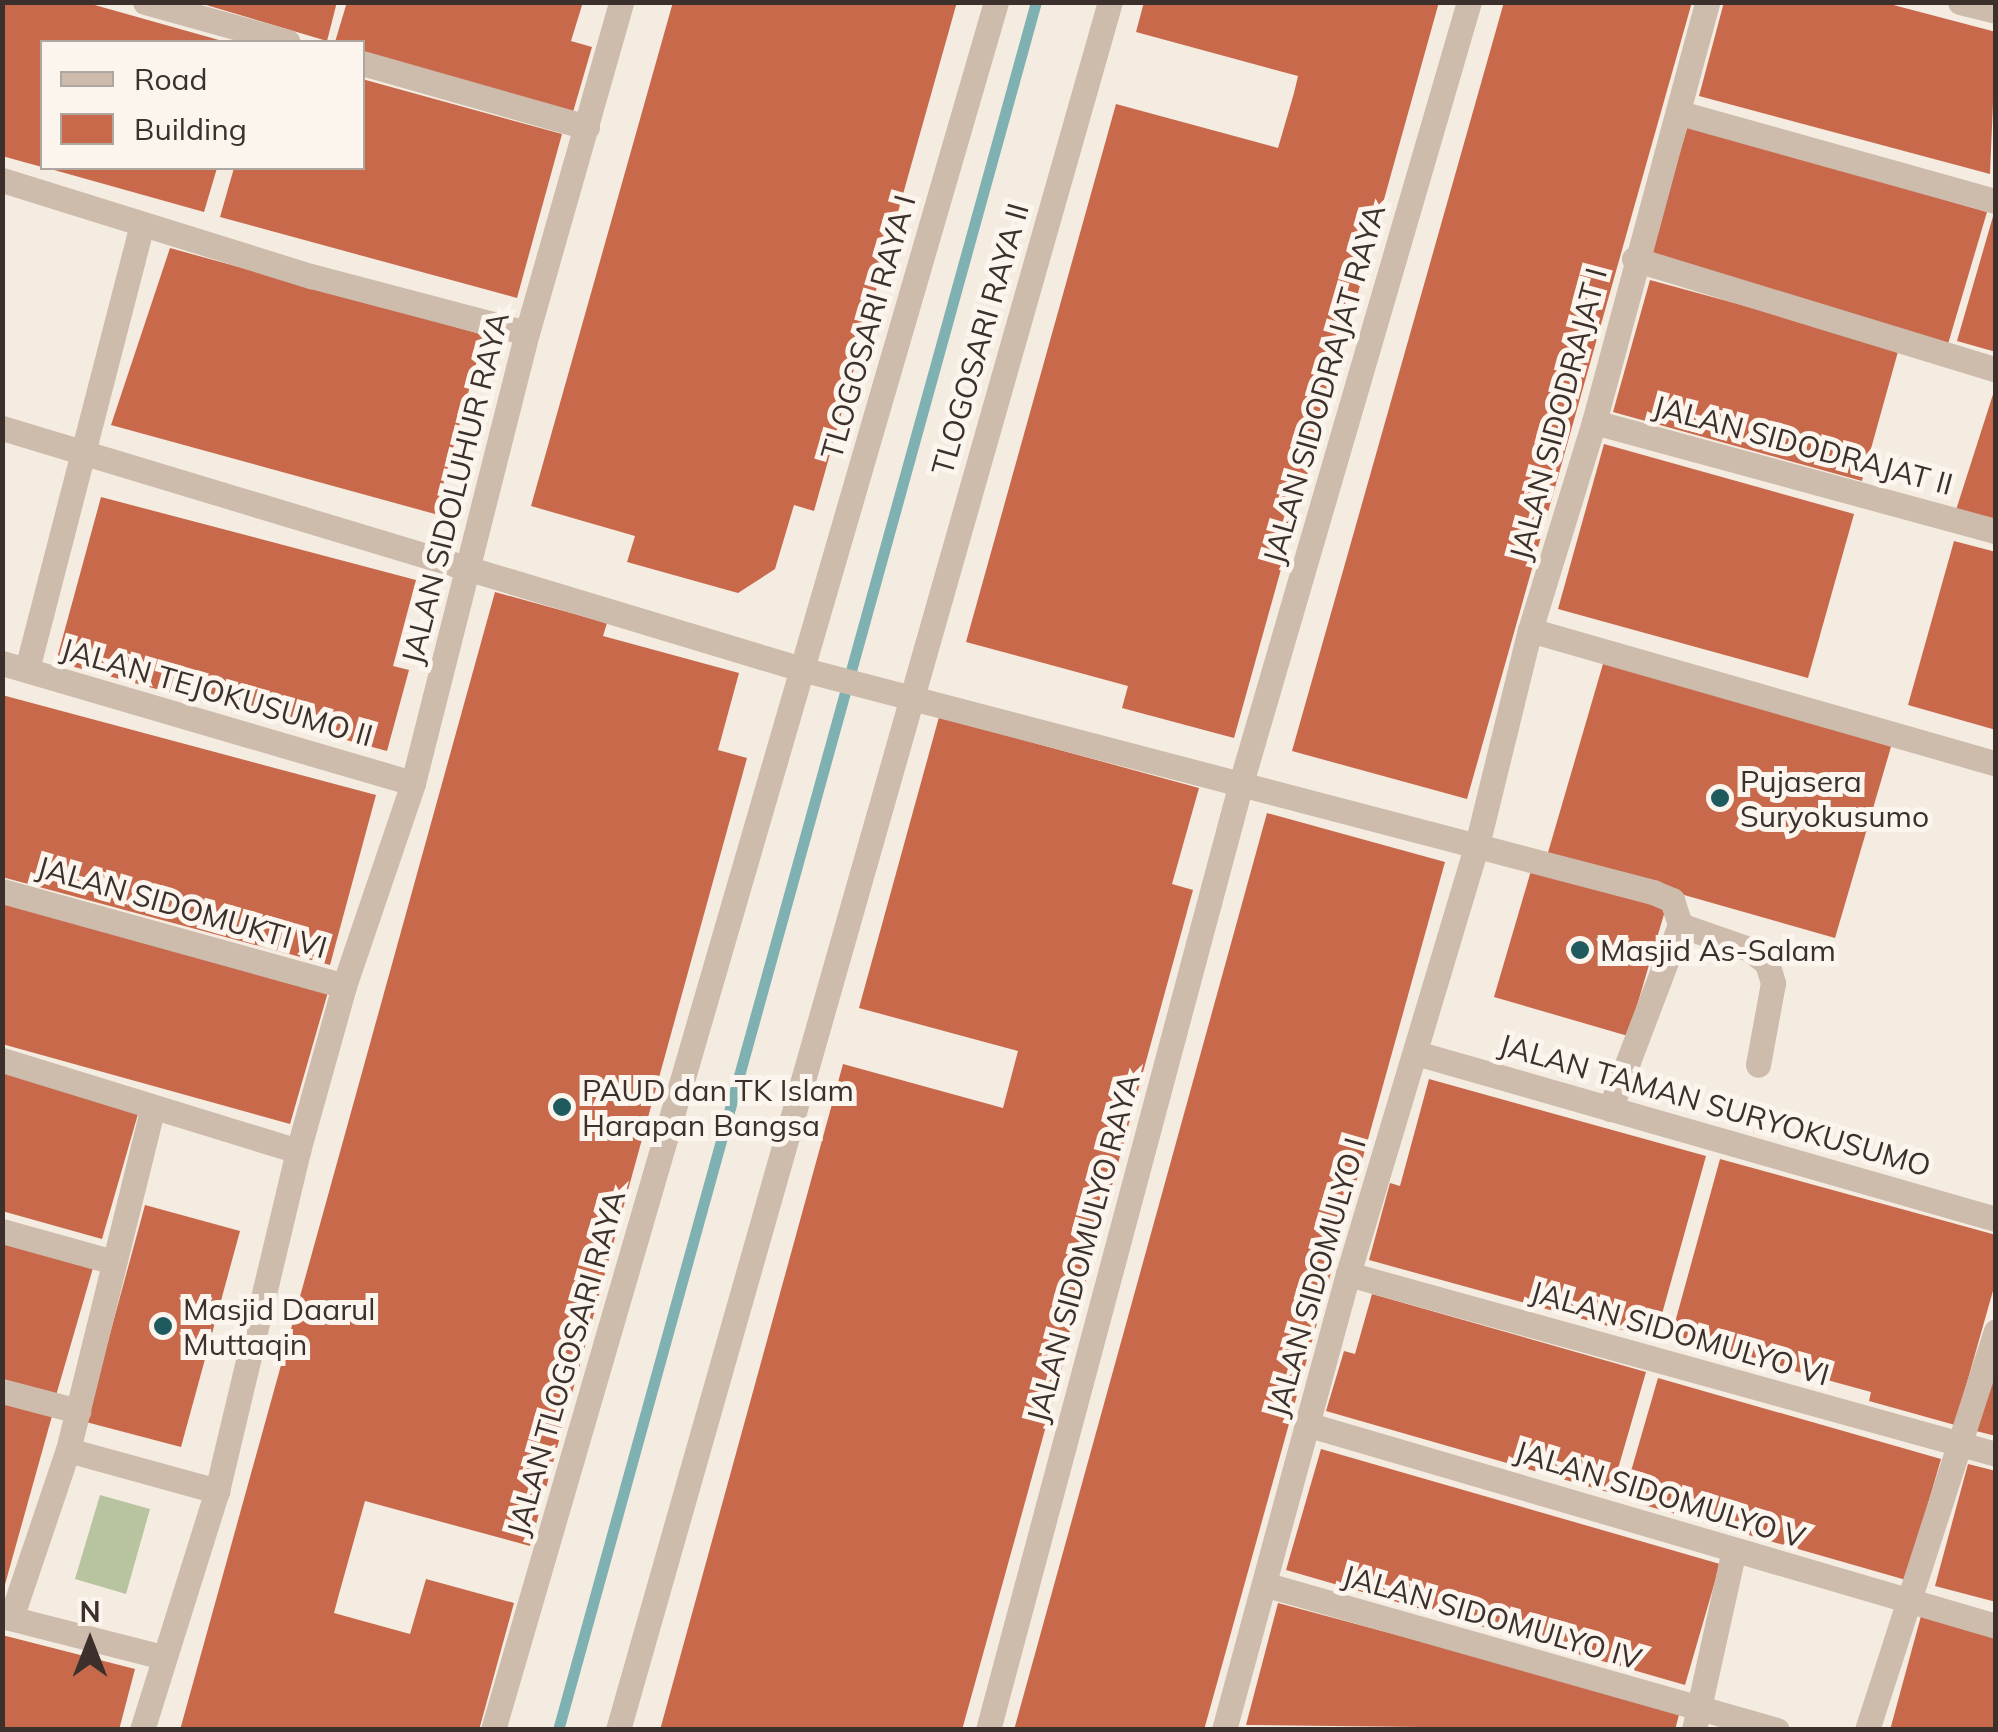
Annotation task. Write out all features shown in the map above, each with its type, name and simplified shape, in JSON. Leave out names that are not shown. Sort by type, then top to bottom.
[{"type":"street","points":[[145,2],[178,7],[282,40]]},
{"type":"street","name":"JALAN SIDOLUHUR RAYA","points":[[142,1730],[216,1491],[298,1151],[344,986],[413,783],[527,334],[621,2]]},
{"type":"street","name":"TLOGOSARI RAYA I","points":[[809,671],[996,2]]},
{"type":"street","name":"TLOGOSARI RAYA II","points":[[900,691],[1110,2]]},
{"type":"street","name":"JALAN SIDODRAJAT RAYA","points":[[1241,782],[1469,2]]},
{"type":"street","name":"JALAN SIDODRAJAT I","points":[[1477,845],[1530,630],[1594,422],[1634,259],[1680,113],[1706,2]]},
{"type":"street","points":[[1960,2],[1996,11]]},
{"type":"street","points":[[365,65],[587,127]]},
{"type":"street","points":[[1680,113],[1996,201]]},
{"type":"street","points":[[2,180],[142,225],[527,334]]},
{"type":"street","points":[[15,666],[84,451],[142,225]]},
{"type":"street","points":[[1634,259],[1996,370]]},
{"type":"street","name":"JALAN SIDODRAJAT II","points":[[1594,422],[1996,531]]},
{"type":"street","points":[[2,428],[809,671],[900,691],[1672,900],[1680,925],[1610,1109]]},
{"type":"street","points":[[1530,630],[1996,764]]},
{"type":"street","name":"JALAN TEJOKUSUMO II","points":[[15,666],[413,783]]},
{"type":"street","name":"JALAN TLOGOSARI RAYA","points":[[493,1730],[809,671]]},
{"type":"street","points":[[618,1730],[900,691]]},
{"type":"street","name":"JALAN SIDOMULYO RAYA","points":[[988,1730],[1241,782]]},
{"type":"street","name":"JALAN SIDOMULYO I","points":[[1224,1730],[1267,1585],[1348,1274],[1477,845]]},
{"type":"street","name":"JALAN SIDOMUKTI VI","points":[[2,891],[344,986]]},
{"type":"street","points":[[1680,925],[1750,949],[1767,963],[1773,983],[1758,1066]]},
{"type":"street","name":"JALAN TAMAN SURYOKUSUMO","points":[[1416,1053],[1996,1220]]},
{"type":"street","points":[[2,1060],[298,1151]]},
{"type":"street","points":[[153,1107],[110,1260],[68,1450],[7,1617],[163,1656]]},
{"type":"street","points":[[2,1231],[110,1260]]},
{"type":"street","name":"JALAN SIDOMULYO VI","points":[[1348,1274],[1996,1454]]},
{"type":"street","points":[[1867,1730],[1996,1331]]},
{"type":"street","points":[[2,1391],[78,1412]]},
{"type":"street","name":"JALAN SIDOMULYO V","points":[[1306,1424],[1996,1626]]},
{"type":"street","points":[[68,1450],[216,1491]]},
{"type":"street","points":[[1697,1720],[1734,1550]]},
{"type":"street","name":"JALAN SIDOMULYO IV","points":[[1267,1585],[1697,1720],[1778,1730]]},
{"type":"green space","points":[[100,1495],[150,1509],[126,1594],[75,1579]]},
{"type":"building","points":[[2,2],[84,2],[219,40],[40,40],[40,166],[2,156]]},
{"type":"building","points":[[196,2],[337,2],[327,40]]},
{"type":"building","points":[[347,2],[583,2],[571,41],[592,47],[573,112],[365,52],[365,40],[336,40]]},
{"type":"building","points":[[673,2],[957,2],[814,511],[794,505],[775,569],[738,593],[627,562],[635,536],[531,506]]},
{"type":"building","points":[[1144,2],[1439,2],[1234,738],[1122,708],[1128,686],[966,642],[1116,104],[1278,148],[1294,93],[1298,76],[1136,32]]},
{"type":"building","points":[[1504,2],[1692,2],[1467,799],[1292,751]]},
{"type":"building","points":[[1724,2],[1882,2],[1996,32],[1990,174],[1699,96]]},
{"type":"building","points":[[365,80],[562,134],[517,298],[220,217],[233,170],[365,170]]},
{"type":"building","points":[[1688,125],[1987,212],[1948,344],[1649,257]]},
{"type":"building","points":[[54,170],[216,170],[204,212]]},
{"type":"building","points":[[1996,213],[1996,352],[1957,341]]},
{"type":"building","points":[[170,248],[484,335],[435,514],[111,425]]},
{"type":"building","points":[[1650,280],[1899,348],[1862,481],[1613,412]]},
{"type":"building","points":[[1996,385],[1996,522],[1956,510]]},
{"type":"building","points":[[1604,444],[1854,514],[1808,678],[1558,609]]},
{"type":"building","points":[[101,497],[416,580],[393,666],[409,670],[387,751],[56,662]]},
{"type":"building","points":[[1954,541],[1996,552],[1996,730],[1908,705]]},
{"type":"building","points":[[495,592],[607,623],[603,636],[739,673],[718,750],[747,758],[530,1546],[365,1501],[339,1594],[334,1613],[410,1634],[426,1579],[514,1603],[479,1730],[180,1730]]},
{"type":"building","name":"Pujasera Suryokusumo","points":[[1605,657],[1893,740],[1835,938],[1547,856]]},
{"type":"building","points":[[2,695],[376,795],[330,965],[2,877]]},
{"type":"building","points":[[939,717],[1199,788],[1172,884],[1193,890],[1024,1506],[962,1730],[660,1730],[843,1064],[1003,1108],[1018,1051],[859,1008]]},
{"type":"building","points":[[1267,813],[1445,862],[1204,1730],[1014,1730]]},
{"type":"building","name":"Masjid As-Salam","points":[[1533,864],[1667,904],[1628,1036],[1494,997]]},
{"type":"building","points":[[2,902],[328,992],[290,1124],[2,1044]]},
{"type":"building","points":[[2,1069],[140,1107],[102,1239],[2,1211]]},
{"type":"building","points":[[1429,1079],[1706,1156],[1655,1339],[1369,1260],[1390,1183],[1400,1186]]},
{"type":"building","points":[[1720,1159],[1996,1235],[1996,1280],[1955,1425],[1869,1401],[1871,1392],[1671,1337]]},
{"type":"building","name":"Masjid Daarul Muttaqin","points":[[145,1205],[240,1231],[181,1447],[86,1422]]},
{"type":"building","points":[[2,1242],[93,1268],[55,1399],[2,1385]]},
{"type":"building","points":[[1372,1294],[1646,1372],[1611,1493],[1326,1411],[1344,1351],[1355,1354]]},
{"type":"building","points":[[1996,1368],[1996,1436],[1976,1431]]},
{"type":"building","points":[[1658,1378],[1941,1459],[1906,1580],[1623,1499]]},
{"type":"building","points":[[2,1402],[52,1416],[4,1588],[2,1588]]},
{"type":"building","points":[[1321,1449],[1720,1564],[1685,1685],[1286,1570]]},
{"type":"building","points":[[1968,1464],[1996,1471],[1996,1602],[1935,1586]]},
{"type":"building","points":[[1278,1603],[1680,1711],[1675,1730],[1246,1725]]},
{"type":"building","points":[[1921,1616],[1996,1636],[1996,1730],[1890,1730]]},
{"type":"building","points":[[2,1635],[135,1669],[119,1730],[2,1730]]},
{"type":"waterway","points":[[558,1730],[1036,2]]},
{"type":"place","name":"Pujasera Suryokusumo","points":[[1720,798]]},
{"type":"place","name":"Masjid As-Salam","points":[[1580,950]]},
{"type":"place","name":"PAUD dan TK Islam Harapan Bangsa","points":[[562,1107]]},
{"type":"place","name":"Masjid Daarul Muttaqin","points":[[163,1326]]}]
